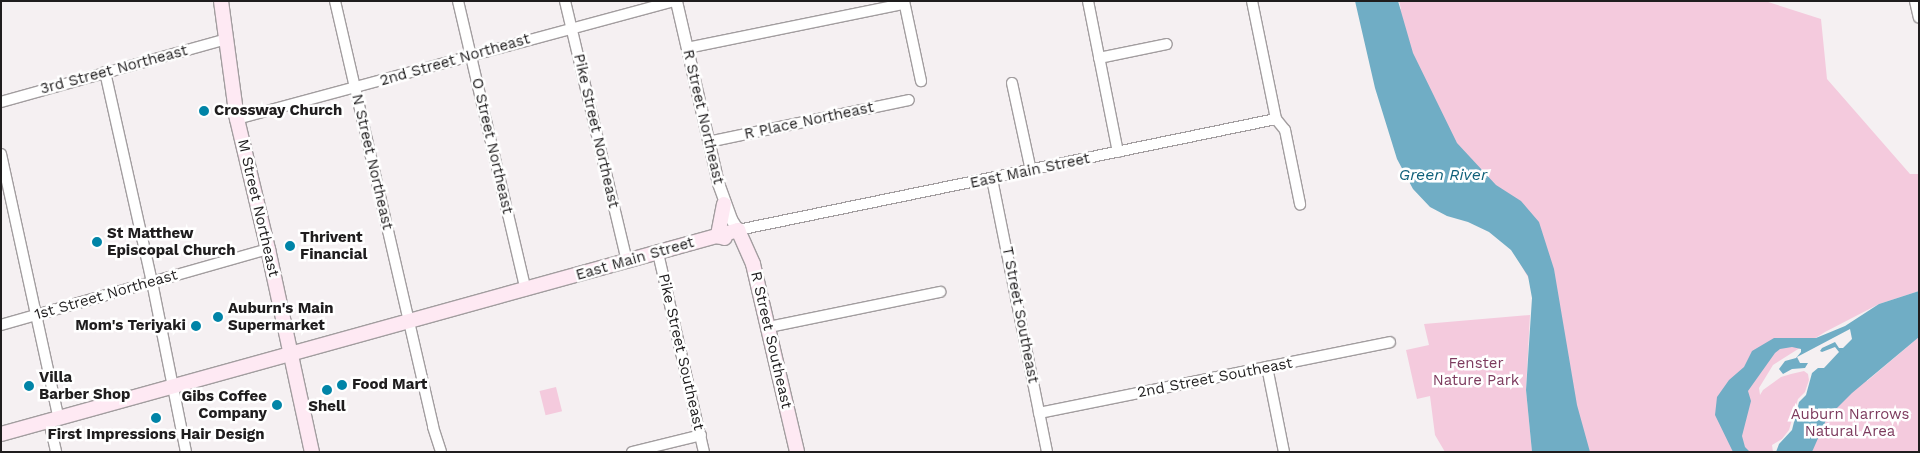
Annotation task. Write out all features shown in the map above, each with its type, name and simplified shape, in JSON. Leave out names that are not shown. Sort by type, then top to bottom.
[{"type":"main road","name":"M Street Northeast","points":[[222,1],[237,119],[268,249],[312,452]]},
{"type":"main road","points":[[724,204],[718,236],[733,241],[749,254]]},
{"type":"main road","name":"East Main Street","points":[[1,434],[738,230]]},
{"type":"main road","name":"R Street Southeast","points":[[738,230],[749,254],[769,327],[797,452]]},
{"type":"street","name":"N Street Northeast","points":[[335,1],[433,427],[442,452]]},
{"type":"street","name":"O Street Northeast","points":[[458,1],[526,290]]},
{"type":"street","name":"Pike Street Northeast","points":[[565,1],[627,261]]},
{"type":"street","name":"2nd Street Northeast","points":[[237,119],[354,89],[572,27],[674,1]]},
{"type":"street","name":"R Street Northeast","points":[[674,1],[724,204],[738,230]]},
{"type":"street","points":[[1088,1],[1118,152]]},
{"type":"street","points":[[1252,1],[1276,119],[1285,130],[1300,204]]},
{"type":"street","points":[[1915,1],[1919,18]]},
{"type":"street","points":[[687,48],[904,3],[921,81]]},
{"type":"street","name":"3rd Street Northeast","points":[[1,102],[226,39]]},
{"type":"street","points":[[1099,58],[1167,44]]},
{"type":"street","points":[[105,72],[152,282],[186,452]]},
{"type":"street","points":[[1012,83],[1031,171]]},
{"type":"street","name":"R Place Northeast","points":[[708,142],[909,100]]},
{"type":"street","name":"East Main Street","points":[[738,230],[1276,119]]},
{"type":"street","points":[[1,154],[36,315],[54,420],[56,452]]},
{"type":"street","name":"T Street Southeast","points":[[992,179],[1047,452]]},
{"type":"street","name":"1st Street Northeast","points":[[1,325],[268,249]]},
{"type":"street","name":"Pike Street Southeast","points":[[658,253],[704,452]]},
{"type":"street","points":[[769,327],[940,292]]},
{"type":"street","name":"2nd Street Southeast","points":[[1039,413],[1390,342]]},
{"type":"street","points":[[1267,367],[1284,452]]},
{"type":"street","points":[[632,452],[701,435]]},
{"type":"green space","points":[[1399,1],[1765,1],[1821,19],[1827,79],[1910,174],[1919,174],[1919,291],[1879,304],[1825,332],[1773,365],[1759,388],[1760,395],[1763,390],[1781,377],[1804,371],[1808,374],[1809,380],[1805,392],[1798,399],[1789,430],[1782,439],[1772,445],[1773,452],[1578,452],[1558,330],[1480,193],[1383,12],[1401,9]]},
{"type":"green space","name":"Fenster Nature Park","points":[[1530,315],[1526,390],[1532,452],[1445,452],[1435,435],[1430,396],[1417,399],[1406,350],[1429,345],[1424,324]]},
{"type":"green space","name":"Auburn Narrows Natural Area","points":[[1919,337],[1919,452],[1813,452],[1808,423],[1864,371],[1867,381]]},
{"type":"green space","points":[[556,387],[562,411],[546,415],[540,391]]},
{"type":"water","name":"Green River","points":[[1355,1],[1398,1],[1413,53],[1457,143],[1496,185],[1521,201],[1539,222],[1554,269],[1577,405],[1590,452],[1532,452],[1526,390],[1532,298],[1528,276],[1511,250],[1489,232],[1468,222],[1447,216],[1430,207],[1413,189],[1397,159],[1375,88]]},
{"type":"water","points":[[1919,291],[1919,337],[1852,393],[1827,418],[1812,452],[1776,452],[1779,444],[1792,430],[1799,402],[1806,395],[1812,373],[1818,368],[1824,368],[1839,352],[1835,347],[1820,351],[1822,348],[1835,342],[1839,348],[1843,348],[1852,339],[1850,329],[1797,357],[1800,363],[1808,363],[1805,368],[1792,369],[1783,374],[1779,369],[1785,361],[1796,358],[1801,349],[1792,347],[1780,349],[1775,353],[1748,391],[1751,401],[1742,436],[1745,447],[1750,452],[1733,452],[1715,415],[1717,397],[1729,380],[1744,367],[1752,351],[1774,338],[1816,338],[1845,326],[1879,304]]},
{"type":"place","name":"Crossway Church","points":[[204,111]]},
{"type":"place","name":"St Matthew Episcopal Church","points":[[97,242]]},
{"type":"place","name":"Thrivent Financial","points":[[290,246]]},
{"type":"place","name":"Auburn's Main Supermarket","points":[[218,317]]},
{"type":"place","name":"Mom's Teriyaki","points":[[196,326]]},
{"type":"place","name":"Food Mart","points":[[342,385]]},
{"type":"place","name":"Villa Barber Shop","points":[[29,386]]},
{"type":"place","name":"Shell","points":[[327,390]]},
{"type":"place","name":"Gibs Coffee Company","points":[[277,405]]},
{"type":"place","name":"First Impressions Hair Design","points":[[156,418]]}]
